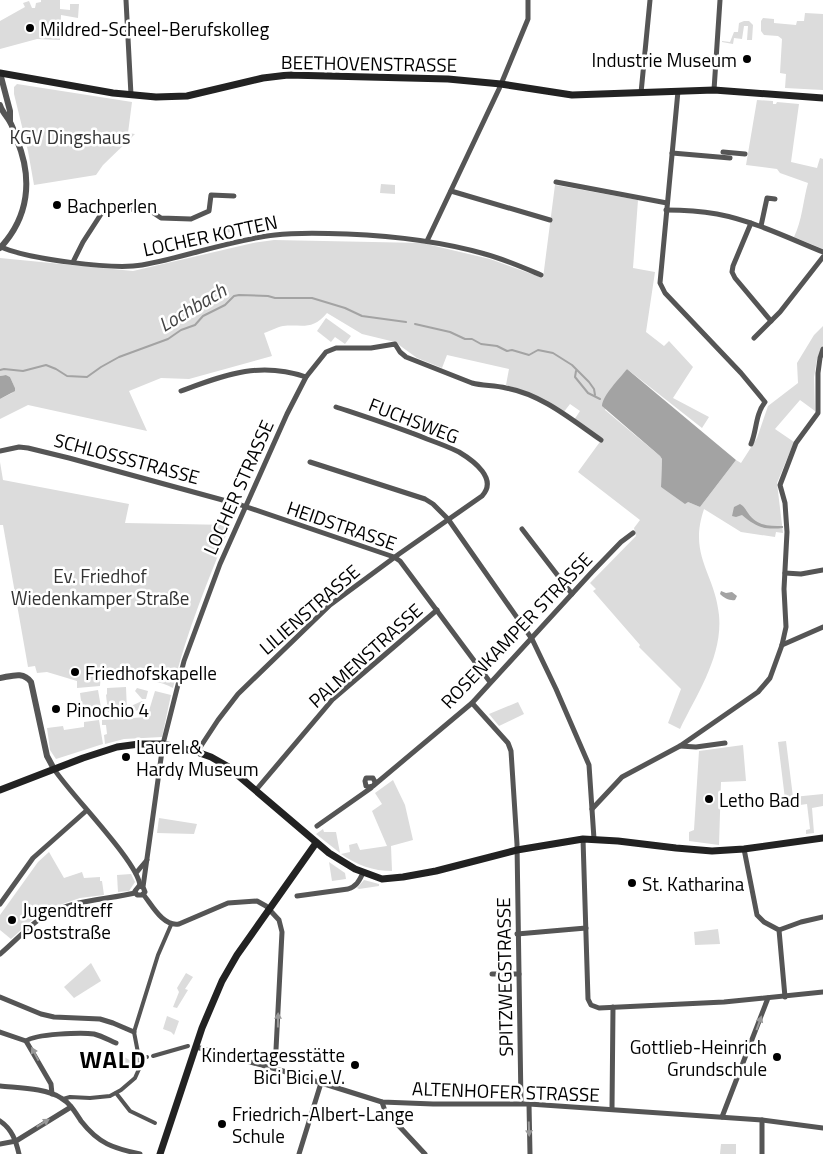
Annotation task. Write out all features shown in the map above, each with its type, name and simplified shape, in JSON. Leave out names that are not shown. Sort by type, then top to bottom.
[{"type":"main road","name":"BEETHOVENSTRASSE","points":[[0,73],[131,95],[156,97],[187,96],[263,78],[288,75],[436,78],[501,84],[572,95],[714,90],[823,98]]},
{"type":"main road","points":[[0,790],[54,769],[127,745],[163,744],[197,752],[224,764],[316,843],[349,867],[382,878],[403,877],[441,870],[517,850],[583,839],[712,851],[744,849],[823,838]]},
{"type":"main road","points":[[160,1154],[196,1047],[222,981],[237,956],[316,843]]},
{"type":"street","points":[[126,0],[131,95]]},
{"type":"street","points":[[427,241],[501,84],[528,18],[528,0]]},
{"type":"street","points":[[641,93],[650,0]]},
{"type":"street","points":[[714,90],[720,0]]},
{"type":"street","points":[[0,73],[10,111],[10,121],[22,156],[28,188],[24,208],[19,220],[11,235],[0,247]]},
{"type":"street","points":[[678,91],[660,274],[662,288],[765,402],[758,413],[755,433],[750,444]]},
{"type":"street","points":[[0,106],[10,121]]},
{"type":"street","points":[[722,155],[724,144]]},
{"type":"street","points":[[672,153],[745,154]]},
{"type":"street","points":[[722,155],[730,158]]},
{"type":"street","points":[[556,182],[667,203]]},
{"type":"street","points":[[450,191],[550,220]]},
{"type":"street","name":"LOCHER KOTTEN","points":[[73,262],[82,242],[105,208],[149,210],[161,218],[191,219],[209,211],[211,195],[234,196]]},
{"type":"street","points":[[761,226],[767,198],[775,199]]},
{"type":"street","points":[[666,210],[708,212],[752,223],[823,252]]},
{"type":"street","points":[[752,223],[732,272],[771,321]]},
{"type":"street","name":"LOCHER KOTTEN","points":[[0,247],[53,260],[117,266],[142,265],[217,246],[276,234],[317,233],[427,241],[491,256],[541,275]]},
{"type":"street","points":[[754,338],[802,287],[823,257]]},
{"type":"street","name":"LOCHER STRASSE","points":[[142,887],[148,857],[163,744],[184,661],[220,564],[287,414],[306,377],[323,355],[331,349],[343,347],[371,348],[395,344],[406,357],[472,383],[482,386],[506,388],[545,403],[600,440]]},
{"type":"street","points":[[592,809],[625,774],[680,746],[758,692],[770,678],[782,645],[786,627],[785,573],[787,532],[785,503],[780,485],[796,443],[818,413],[818,373],[823,350]]},
{"type":"street","points":[[181,391],[220,377],[250,370],[296,374],[306,377]]},
{"type":"street","name":"FUCHSWEG","points":[[336,407],[411,433],[460,453],[471,460],[487,477],[488,484],[485,492]]},
{"type":"street","name":"SCHLOSSSTRASSE","points":[[0,451],[19,448],[35,449],[245,507]]},
{"type":"street","points":[[310,462],[425,499],[433,504],[448,520],[532,639],[589,765],[594,839]]},
{"type":"street","name":"LILIENSTRASSE","points":[[197,752],[218,720],[249,682],[330,605],[485,492]]},
{"type":"street","name":"HEIDSTRASSE","points":[[245,507],[394,557],[400,561],[490,682]]},
{"type":"street","points":[[522,529],[572,594]]},
{"type":"street","name":"ROSENKAMPER STRASSE","points":[[317,826],[373,786],[472,703],[621,542],[633,533]]},
{"type":"street","points":[[785,573],[801,574],[823,570]]},
{"type":"street","name":"PALMENSTRASSE","points":[[256,790],[333,699],[437,610]]},
{"type":"street","points":[[782,645],[823,627]]},
{"type":"street","points":[[0,678],[19,674],[31,682],[47,756],[54,769],[136,873],[145,892],[144,894],[163,920],[171,925],[179,924],[221,906],[241,901],[261,902],[280,923],[282,932],[275,1069]]},
{"type":"street","name":"SPITZWEGSTRASSE","points":[[472,703],[508,743],[510,748],[517,850],[522,1103]]},
{"type":"street","points":[[680,746],[696,747],[725,743]]},
{"type":"street","points":[[0,904],[33,858],[86,811]]},
{"type":"street","points":[[583,839],[588,999],[591,1005],[599,1008],[785,997],[823,992]]},
{"type":"street","points":[[744,849],[757,915],[764,922],[779,930],[823,917]]},
{"type":"street","name":"LOCHER STRASSE","points":[[136,873],[148,857]]},
{"type":"street","points":[[297,896],[354,887],[363,873]]},
{"type":"street","points":[[136,892],[136,888],[142,887]]},
{"type":"street","points":[[0,954],[42,917],[54,912],[83,902],[136,892],[138,895],[144,894]]},
{"type":"street","points":[[63,1099],[70,1097],[105,1097],[116,1093],[135,1078],[139,1069],[139,1058],[134,1034],[158,955],[171,925]]},
{"type":"street","points":[[518,934],[586,928]]},
{"type":"street","points":[[779,930],[785,997]]},
{"type":"street","points":[[492,974],[519,974]]},
{"type":"street","points":[[0,997],[41,1014],[54,1017],[100,1019],[113,1022],[134,1034]]},
{"type":"street","points":[[722,1117],[768,998]]},
{"type":"street","points":[[612,1109],[613,1007]]},
{"type":"street","points":[[0,1032],[26,1041],[51,1084],[52,1094]]},
{"type":"street","points":[[26,1041],[33,1037],[47,1035],[90,1033],[116,1043]]},
{"type":"street","points":[[153,1056],[188,1046]]},
{"type":"street","name":"ALTENHOFER STRASSE","points":[[196,1047],[382,1102],[433,1104],[522,1103],[762,1120],[823,1128]]},
{"type":"street","points":[[139,1058],[147,1056]]},
{"type":"street","points":[[299,1154],[321,1083]]},
{"type":"street","points":[[0,1086],[52,1094],[63,1099],[98,1140],[112,1147],[140,1154]]},
{"type":"street","points":[[116,1093],[130,1111],[154,1122]]},
{"type":"street","points":[[382,1102],[385,1111],[425,1154]]},
{"type":"street","points":[[529,1104],[530,1154]]},
{"type":"street","points":[[0,1144],[16,1141],[71,1107]]},
{"type":"street","points":[[762,1120],[762,1154]]},
{"type":"street","points":[[0,1121],[8,1127],[16,1141],[19,1154]]},
{"type":"green space","name":"Mildred-Scheel-Berufskolleg","points":[[41,0],[60,0],[60,9],[70,10],[70,4],[79,4],[78,18],[61,15],[60,40],[37,39],[0,49],[0,21],[25,7],[23,3],[29,1],[32,8],[35,8],[36,3],[41,2]]},
{"type":"green space","points":[[805,13],[823,14],[823,90],[785,88],[786,74],[780,73],[782,39],[778,36],[764,35],[761,31],[761,21],[763,18],[774,19],[774,23],[796,25],[797,21],[804,21]]},
{"type":"green space","points":[[749,21],[753,25],[752,40],[747,40],[748,26],[744,26],[742,39],[734,38],[733,44],[722,42],[730,42],[734,32],[738,32],[739,23]]},
{"type":"green space","name":"KGV Dingshaus","points":[[17,84],[132,102],[128,133],[135,134],[103,165],[96,175],[34,185],[14,94],[14,87]]},
{"type":"green space","points":[[757,100],[773,101],[773,104],[777,102],[799,104],[791,162],[817,168],[820,158],[823,159],[823,249],[794,237],[801,218],[808,183],[780,173],[777,169],[746,165]]},
{"type":"green space","points":[[381,184],[395,185],[395,194],[380,193]]},
{"type":"green space","points":[[555,185],[638,200],[633,268],[655,272],[646,332],[664,346],[669,341],[693,367],[673,398],[709,417],[702,428],[627,369],[605,410],[660,456],[662,459],[661,487],[688,502],[700,507],[736,460],[741,463],[757,438],[768,406],[798,383],[797,363],[814,335],[823,326],[823,345],[817,359],[814,377],[815,411],[800,400],[775,429],[794,442],[777,483],[783,533],[776,532],[775,537],[741,532],[704,509],[699,539],[704,564],[717,600],[719,630],[713,660],[680,729],[668,723],[681,689],[639,647],[640,645],[593,591],[596,589],[590,583],[636,536],[634,528],[640,520],[578,472],[602,439],[574,420],[580,411],[570,404],[563,413],[536,396],[506,385],[509,369],[447,355],[442,368],[417,358],[395,342],[362,334],[327,313],[322,319],[307,326],[283,326],[264,333],[272,356],[189,379],[161,378],[129,391],[147,431],[28,405],[0,419],[0,399],[12,393],[15,388],[10,377],[6,375],[0,376],[0,258],[133,271],[253,243],[274,240],[422,243],[490,259],[543,278]]},
{"type":"green space","points":[[240,224],[242,230],[220,234],[219,228]]},
{"type":"green space","points":[[326,318],[351,336],[345,344],[335,337],[331,342],[317,331]]},
{"type":"green space","name":"Ev. Friedhof Wiedenkamper Straße","points":[[0,462],[3,480],[129,504],[125,523],[230,525],[191,626],[173,688],[166,684],[149,680],[105,680],[105,671],[101,671],[100,686],[77,688],[77,681],[47,672],[37,673],[35,666],[28,667],[3,525],[0,525]]},
{"type":"green space","points":[[126,687],[127,711],[108,712],[107,688]]},
{"type":"green space","points":[[137,688],[148,691],[146,699],[142,699],[135,691]]},
{"type":"green space","points":[[98,690],[102,713],[83,716],[80,693]]},
{"type":"green space","points":[[155,691],[171,695],[162,737],[124,739],[105,744],[106,725],[102,725],[102,720],[147,717]]},
{"type":"green space","points":[[142,701],[145,704],[143,710],[130,711],[131,706]]},
{"type":"green space","points":[[518,702],[524,714],[499,726],[489,714]]},
{"type":"green space","points":[[99,720],[103,744],[56,759],[50,750],[47,728],[63,726],[64,730],[84,727],[84,722]]},
{"type":"green space","points":[[786,741],[793,797],[823,794],[823,806],[812,808],[814,833],[806,834],[806,830],[810,829],[807,804],[786,807],[778,742]]},
{"type":"green space","name":"Letho Bad","points":[[743,745],[746,781],[721,782],[719,845],[689,841],[689,832],[694,830],[699,751]]},
{"type":"green space","points":[[393,780],[405,805],[413,840],[391,846],[392,871],[372,869],[341,854],[350,852],[349,845],[357,843],[360,850],[387,846],[372,811],[382,804],[375,793]]},
{"type":"green space","points":[[159,818],[197,824],[194,834],[157,833]]},
{"type":"green space","points":[[323,829],[324,832],[336,832],[340,853],[316,834]]},
{"type":"green space","points":[[49,852],[64,878],[82,872],[84,878],[100,877],[104,895],[80,898],[42,911],[11,939],[0,930],[0,915],[38,862]]},
{"type":"green space","points":[[329,862],[345,873],[346,879],[332,881]]},
{"type":"green space","points":[[131,874],[135,882],[129,891],[118,892],[117,875]]},
{"type":"green space","points":[[364,880],[379,884],[379,886],[357,888]]},
{"type":"green space","points":[[718,929],[720,944],[695,945],[694,932]]},
{"type":"green space","points":[[91,963],[101,981],[74,998],[64,987]]},
{"type":"green space","points":[[186,973],[193,977],[185,989],[188,990],[177,1008],[173,1007],[179,992],[177,988]]},
{"type":"green space","points":[[167,1016],[179,1021],[174,1035],[163,1029]]},
{"type":"green space","points":[[121,1055],[131,1061],[129,1068],[118,1064]]},
{"type":"green space","points":[[721,1144],[736,1144],[736,1154],[720,1154]]},
{"type":"shaded area","points":[[627,369],[736,460],[700,507],[688,502],[685,504],[661,487],[662,459],[660,456],[602,406],[608,392]]},
{"type":"shaded area","points":[[6,375],[10,377],[15,391],[0,399],[0,376]]},
{"type":"shaded area","points":[[740,504],[755,521],[768,525],[783,526],[783,528],[765,528],[756,525],[742,515],[732,516],[734,507]]},
{"type":"shaded area","points":[[721,591],[726,593],[732,592],[737,596],[735,600],[729,600],[720,594]]},
{"type":"waterway","name":"Lochbach","points":[[0,370],[23,371],[46,365],[67,376],[87,377],[119,357],[168,339],[181,330],[195,325],[203,316],[225,305],[234,296],[239,295],[275,298],[312,298],[345,308],[362,316],[406,322]]},
{"type":"waterway","name":"Lochbach","points":[[415,324],[450,332],[465,339],[497,346],[507,351],[512,350],[529,355],[538,350],[553,353],[572,365],[589,382],[594,389],[595,395]]},
{"type":"waterway","name":"Lochbach","points":[[576,371],[575,377],[588,393],[600,399]]},
{"type":"place","name":"Mildred-Scheel-Berufskolleg","points":[[30,28]]},
{"type":"place","name":"Industrie Museum","points":[[747,59]]},
{"type":"place","name":"Bachperlen","points":[[57,205]]},
{"type":"place","name":"Friedhofskapelle","points":[[75,672]]},
{"type":"place","name":"Pinochio 4","points":[[56,709]]},
{"type":"place","name":"Laurel & Hardy Museum","points":[[126,757]]},
{"type":"place","name":"Letho Bad","points":[[709,799]]},
{"type":"place","name":"St. Katharina","points":[[632,883]]},
{"type":"place","name":"Jugendtreff Poststraße","points":[[12,920]]},
{"type":"place","name":"Gottlieb-Heinrich Grundschule","points":[[777,1057]]},
{"type":"place","name":"Kindertagesstätte Bici Bici e.V.","points":[[355,1065]]},
{"type":"place","name":"Friedrich-Albert-Lange Schule","points":[[222,1124]]},
{"type":"district","name":"WALD","points":[[113,1059]]}]
